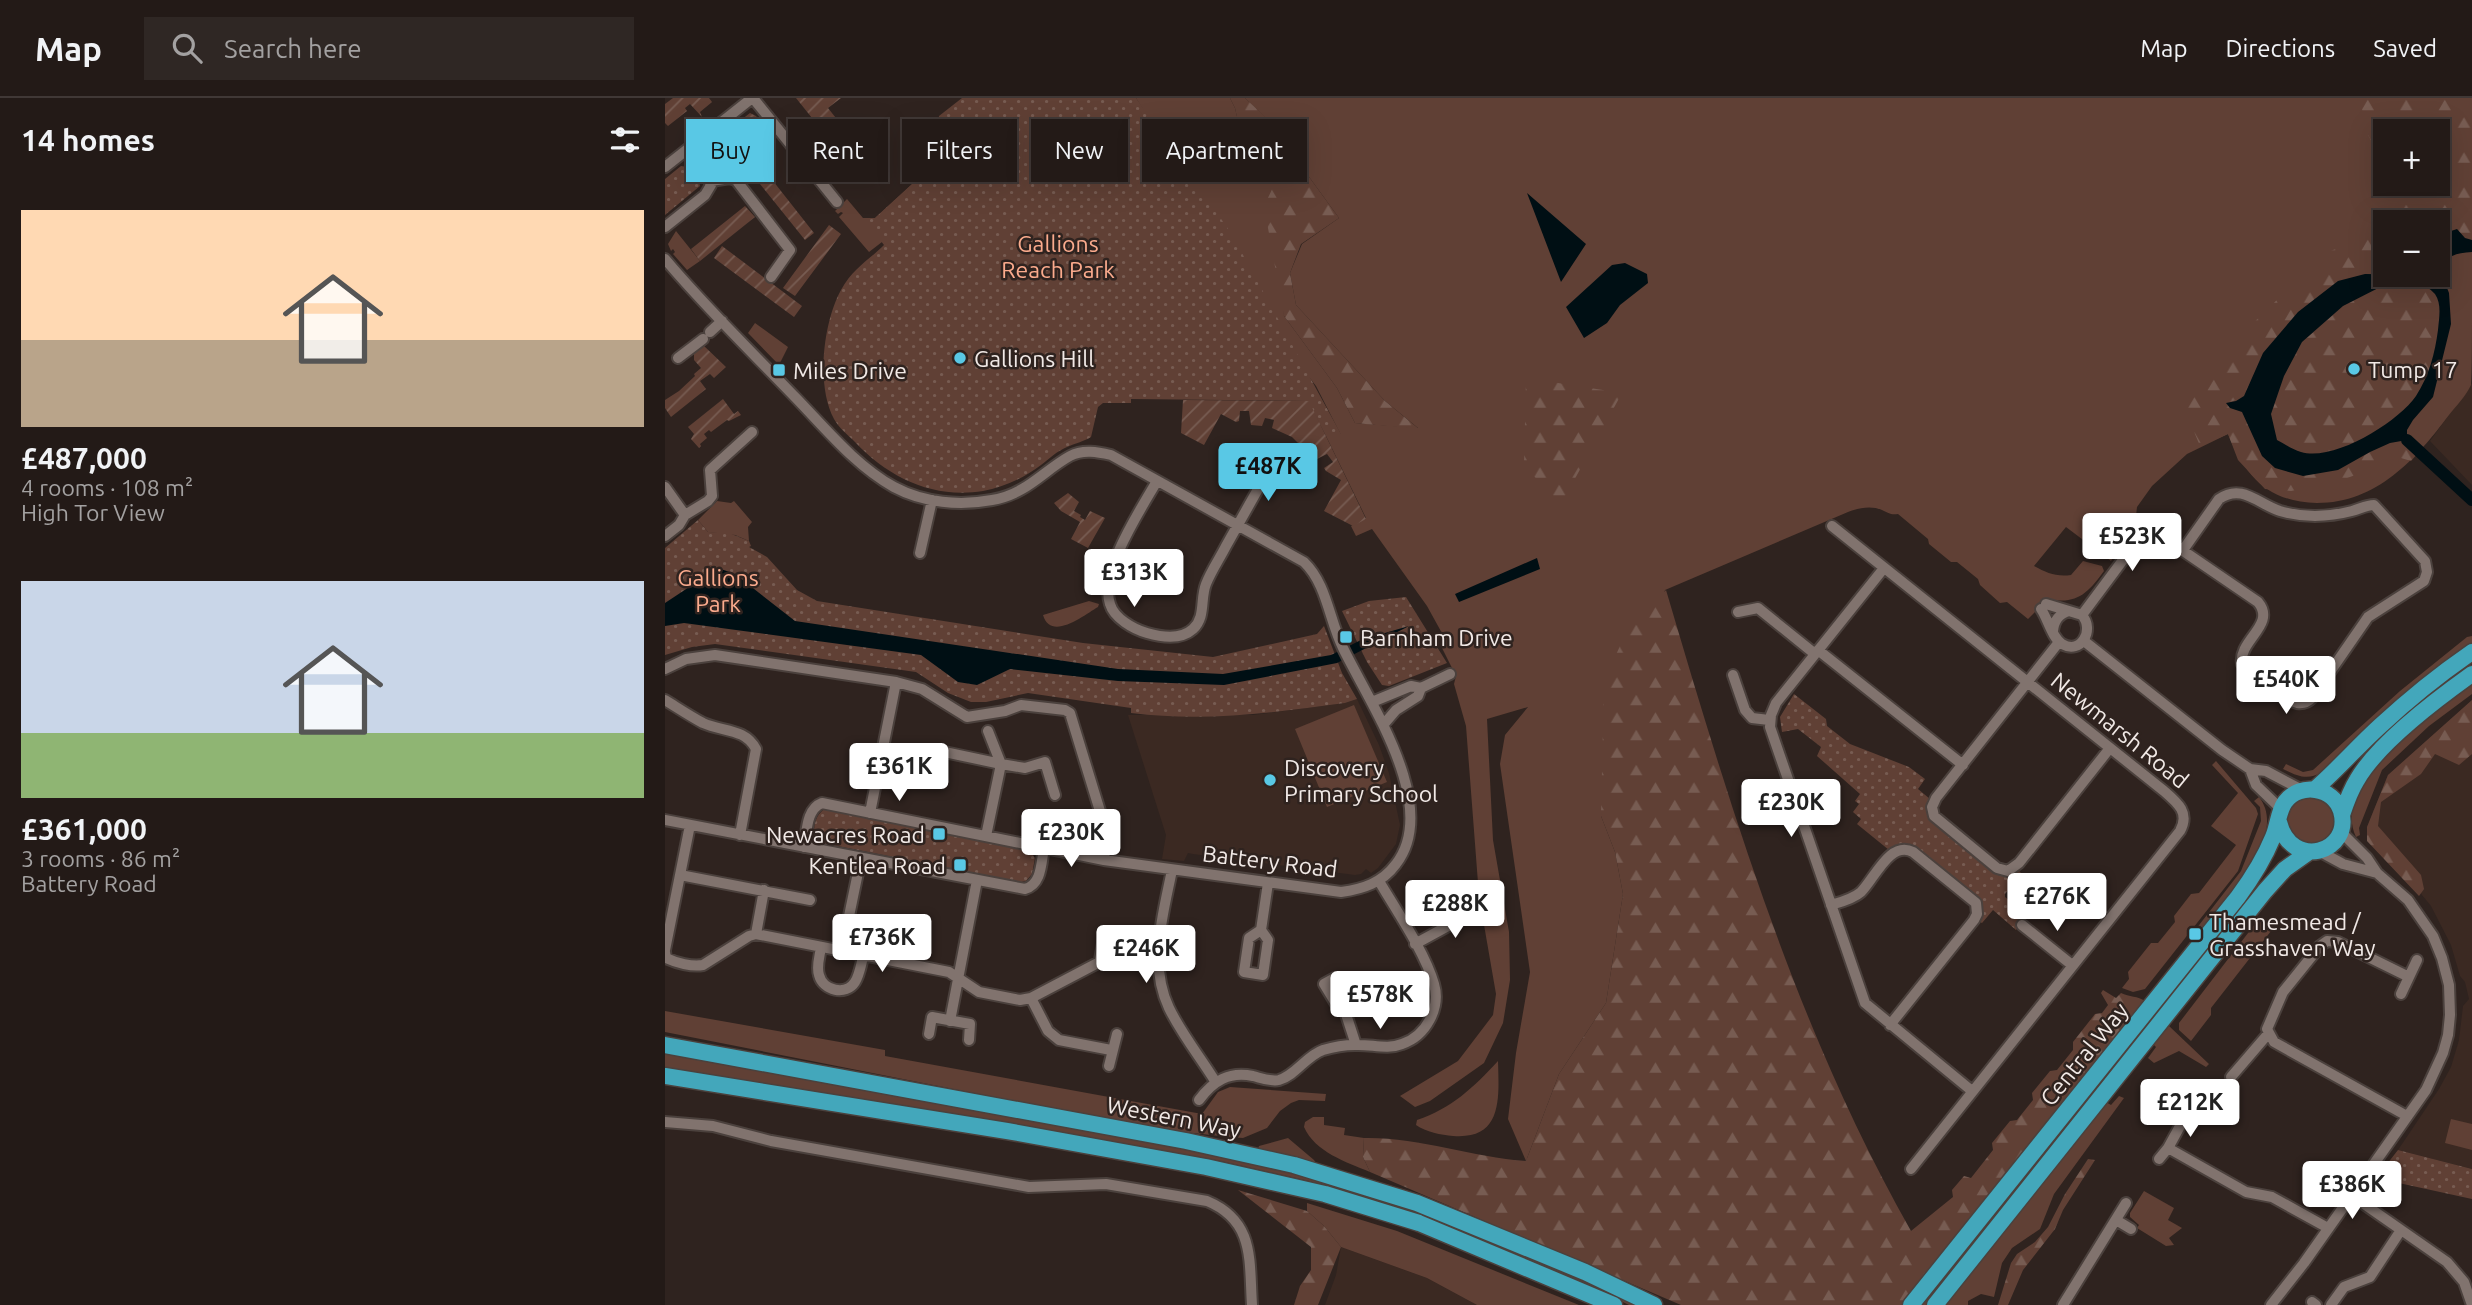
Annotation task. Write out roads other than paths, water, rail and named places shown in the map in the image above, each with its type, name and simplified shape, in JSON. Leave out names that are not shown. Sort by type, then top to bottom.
[{"type":"main road","name":"Central Way","points":[[1911,1305],[2238,897],[2257,871],[2286,801],[2335,772],[2380,726],[2430,682],[2472,652]]},
{"type":"main road","points":[[2341,832],[2342,815],[2357,780],[2377,755],[2434,701],[2472,674]]},
{"type":"main road","points":[[2308,790],[2325,792],[2333,798],[2342,815]]},
{"type":"main road","points":[[2280,816],[2282,834],[2288,843],[2298,850],[2314,852]]},
{"type":"main road","name":"Central Way","points":[[1935,1305],[2265,891],[2285,869],[2336,841],[2341,832]]},
{"type":"main road","name":"Western Way","points":[[665,1045],[1185,1141],[1294,1165],[1417,1203],[1585,1272],[1654,1305]]},
{"type":"main road","name":"Western Way","points":[[665,1076],[1007,1131],[1206,1167],[1325,1194],[1419,1223],[1614,1305]]},
{"type":"street","points":[[726,119],[753,98],[837,202]]},
{"type":"street","points":[[665,167],[686,150]]},
{"type":"street","points":[[665,227],[705,195],[710,190],[711,182]]},
{"type":"street","points":[[738,182],[790,250],[771,277]]},
{"type":"street","points":[[665,259],[861,464],[897,489],[932,500],[964,503],[994,500],[1031,485],[1071,455],[1095,452],[1111,456],[1304,562],[1313,570],[1342,646],[1384,724],[1406,785],[1410,831],[1401,858],[1379,881],[1415,944],[1435,986],[1433,1015],[1413,1040],[1401,1045],[1331,1048],[1310,1056],[1280,1080],[1248,1075],[1229,1076],[1215,1081],[1199,1100]]},
{"type":"street","points":[[678,358],[722,321]]},
{"type":"street","points":[[665,536],[679,525],[685,515],[708,501],[712,496],[709,475],[713,465],[752,432]]},
{"type":"street","points":[[1157,481],[1118,550],[1108,596],[1110,607],[1117,616],[1131,625],[1146,633],[1172,637],[1193,629],[1200,620],[1205,585],[1271,466]]},
{"type":"street","points":[[665,487],[685,515]]},
{"type":"street","points":[[2083,615],[2123,560],[2136,534],[2146,530],[2154,531],[2263,607],[2265,612],[2262,622],[2242,652],[2242,664],[2248,672],[2298,703],[2306,702],[2312,698],[2368,617],[2420,585],[2427,572],[2425,561],[2374,505],[2337,514],[2304,516],[2279,511],[2239,492],[2219,499],[2183,550]]},
{"type":"street","points":[[920,553],[932,500]]},
{"type":"street","name":"Newmarsh Road","points":[[1832,526],[2180,805],[2184,813],[2183,825],[1911,1169]]},
{"type":"street","points":[[1884,568],[1776,703],[1769,720],[1865,1003],[1972,1091]]},
{"type":"street","points":[[2043,607],[2069,611],[2083,615],[2089,630],[2084,641],[2069,646],[2059,642],[2043,607]]},
{"type":"street","points":[[1738,612],[1758,608],[1963,765]]},
{"type":"street","points":[[2053,631],[2059,615],[2069,611]]},
{"type":"street","points":[[2084,641],[2250,769],[2266,771],[2308,790]]},
{"type":"street","points":[[2059,642],[1935,798],[1933,813],[1997,868],[2008,871],[2019,863],[2110,748]]},
{"type":"street","points":[[665,669],[686,659],[715,655],[896,682],[922,689],[967,717],[1005,711],[1021,705],[1065,710],[1070,713],[1107,834],[1104,860]]},
{"type":"street","points":[[1373,702],[1411,686],[1422,688],[1450,674]]},
{"type":"street","points":[[1733,675],[1745,710],[1752,718],[1769,720]]},
{"type":"street","points":[[870,813],[896,682]]},
{"type":"street","points":[[1384,724],[1396,710],[1418,696],[1422,688]]},
{"type":"street","points":[[665,700],[706,724],[746,736],[756,749],[740,835]]},
{"type":"street","points":[[986,836],[1001,764],[988,731]]},
{"type":"street","points":[[935,750],[1025,768],[1045,762],[1055,795]]},
{"type":"street","points":[[2250,769],[2256,785],[2280,816]]},
{"type":"street","name":"Battery Road","points":[[804,847],[811,811],[822,803],[1104,860],[1172,870],[1341,892],[1379,881]]},
{"type":"street","points":[[665,820],[1025,890],[1033,887],[1037,881],[1044,848]]},
{"type":"street","points":[[690,825],[665,951],[666,958],[673,961],[703,965],[756,934],[949,972],[979,992],[1020,1000],[1031,998],[1111,956],[1158,964]]},
{"type":"street","points":[[2271,1305],[2425,1090],[2443,1054],[2448,1035],[2450,994],[2442,958],[2429,928],[2408,900],[2377,873],[2367,858],[2341,832]]},
{"type":"street","points":[[1831,905],[1858,894],[1894,851],[1904,848],[1913,852],[1976,903],[1977,914],[1974,920],[1889,1025]]},
{"type":"street","points":[[2314,852],[2343,864],[2377,873]]},
{"type":"street","points":[[842,950],[861,858]]},
{"type":"street","points":[[1172,870],[1158,946],[1158,964],[1164,995],[1215,1081]]},
{"type":"street","points":[[680,875],[810,900]]},
{"type":"street","points":[[950,1021],[977,880]]},
{"type":"street","points":[[1261,930],[1268,883]]},
{"type":"street","points":[[756,934],[764,890]]},
{"type":"street","points":[[1415,944],[1479,909]]},
{"type":"street","points":[[2022,925],[2072,965]]},
{"type":"street","points":[[901,962],[908,928]]},
{"type":"street","points":[[1100,960],[1104,938]]},
{"type":"street","points":[[2231,1077],[2268,1034],[2268,1024],[2283,992],[2323,943],[2338,942],[2409,977]]},
{"type":"street","points":[[821,947],[818,973],[825,986],[833,990],[851,987],[856,981],[864,954]]},
{"type":"street","points":[[2401,994],[2417,960]]},
{"type":"street","points":[[1031,998],[1048,1031],[1059,1040],[1111,1050]]},
{"type":"street","points":[[1344,1007],[1356,1045]]},
{"type":"street","points":[[929,1034],[932,1017],[970,1024],[969,1040]]},
{"type":"street","points":[[1109,1066],[1117,1034]]},
{"type":"street","points":[[2268,1034],[2276,1043],[2407,1116]]},
{"type":"street","points":[[2159,1159],[2185,1116]]},
{"type":"street","points":[[665,1122],[713,1126],[771,1141],[1029,1187],[1107,1184],[1207,1200],[1221,1206],[1241,1226],[1248,1254],[1252,1305]]},
{"type":"street","points":[[2168,1148],[2245,1192],[2272,1197],[2328,1228]]},
{"type":"street","points":[[2351,1195],[2447,1262],[2464,1282],[2472,1305]]},
{"type":"street","points":[[2063,1305],[2126,1203]]},
{"type":"street","points":[[2116,1220],[2131,1230]]},
{"type":"street","points":[[2331,1305],[2344,1287],[2370,1277],[2401,1230]]},
{"type":"street","points":[[2464,1282],[2472,1271]]},
{"type":"waterway","points":[[2407,440],[2472,500]]},
{"type":"place","name":"Gallions Hill","points":[[960,358]]},
{"type":"place","name":"Tump 17","points":[[2354,369]]},
{"type":"place","name":"Miles Drive","points":[[779,370]]},
{"type":"place","name":"Barnham Drive","points":[[1346,637]]},
{"type":"place","name":"Discovery Primary School","points":[[1270,780]]},
{"type":"place","name":"Newacres Road","points":[[939,834]]},
{"type":"place","name":"Kentlea Road","points":[[960,865]]},
{"type":"place","name":"Thamesmead / Grasshaven Way","points":[[2195,934]]},
{"type":"park label","name":"Gallions Reach Park","points":[[1058,256]]},
{"type":"park label","name":"Gallions Park","points":[[718,590]]}]
